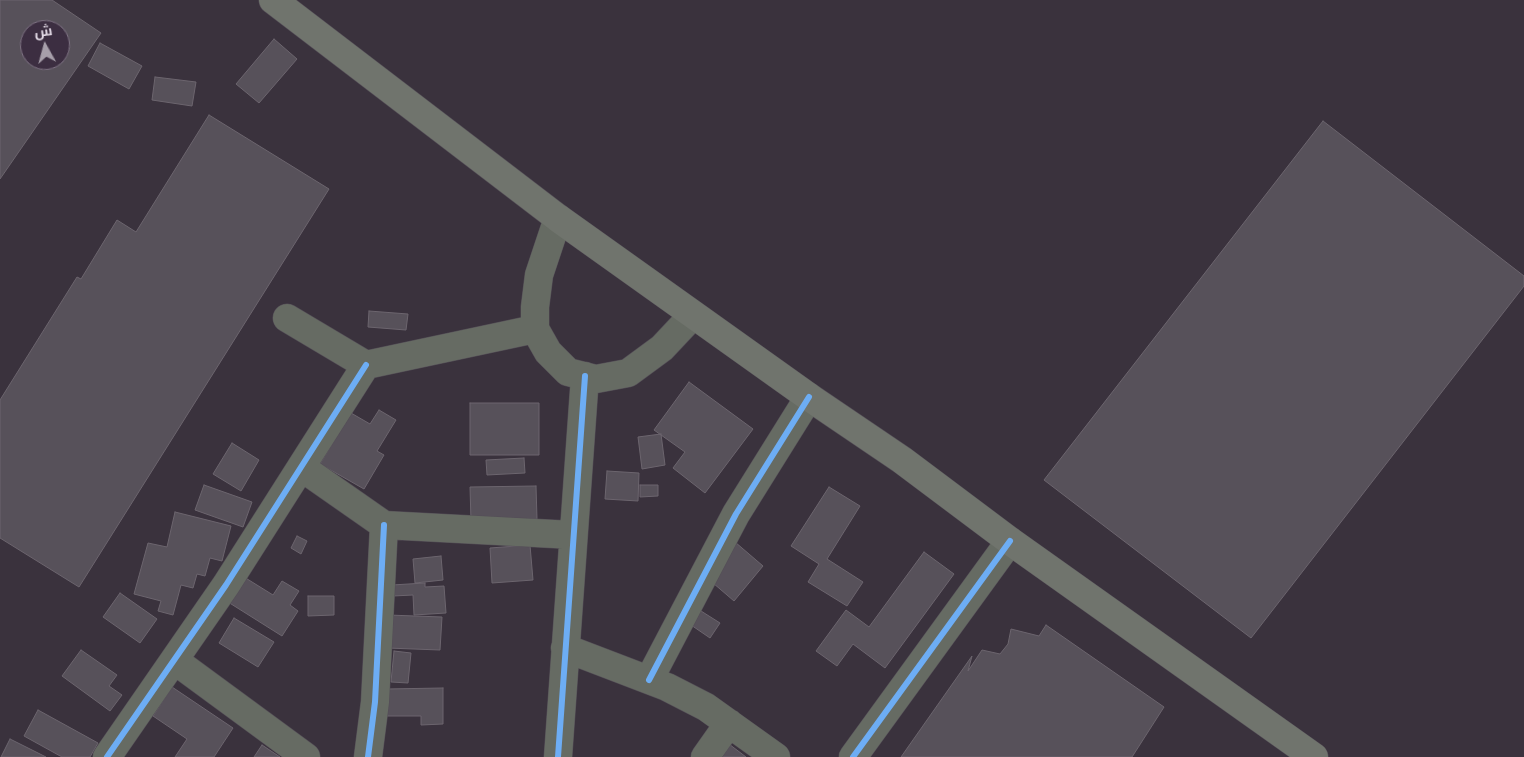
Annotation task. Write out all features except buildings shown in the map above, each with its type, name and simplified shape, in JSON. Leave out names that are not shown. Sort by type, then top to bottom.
[{"type":"main road","points":[[273,0],[558,218],[809,397],[902,460],[1010,541],[1314,757]]},
{"type":"street","points":[[558,218],[539,275],[535,307],[535,329],[548,352],[568,372],[596,379],[628,373],[662,348],[693,315]]},
{"type":"street","points":[[287,318],[366,365],[535,329]]},
{"type":"street","points":[[107,757],[226,585],[366,365]]},
{"type":"street","points":[[558,757],[585,376]]},
{"type":"street","points":[[649,680],[736,514],[809,397]]},
{"type":"street","points":[[301,467],[384,525],[573,535]]},
{"type":"street","points":[[368,757],[375,702],[384,525]]},
{"type":"street","points":[[853,757],[1010,541]]},
{"type":"street","points":[[565,648],[649,680],[706,707],[776,757]]},
{"type":"street","points":[[174,660],[306,757]]},
{"type":"street","points":[[705,757],[730,723]]},
{"type":"cycle path","points":[[107,757],[226,585],[366,365]]},
{"type":"cycle path","points":[[558,757],[585,376]]},
{"type":"cycle path","points":[[649,680],[736,514],[809,397]]},
{"type":"cycle path","points":[[368,757],[375,702],[384,525]]},
{"type":"cycle path","points":[[853,757],[1010,541]]}]
